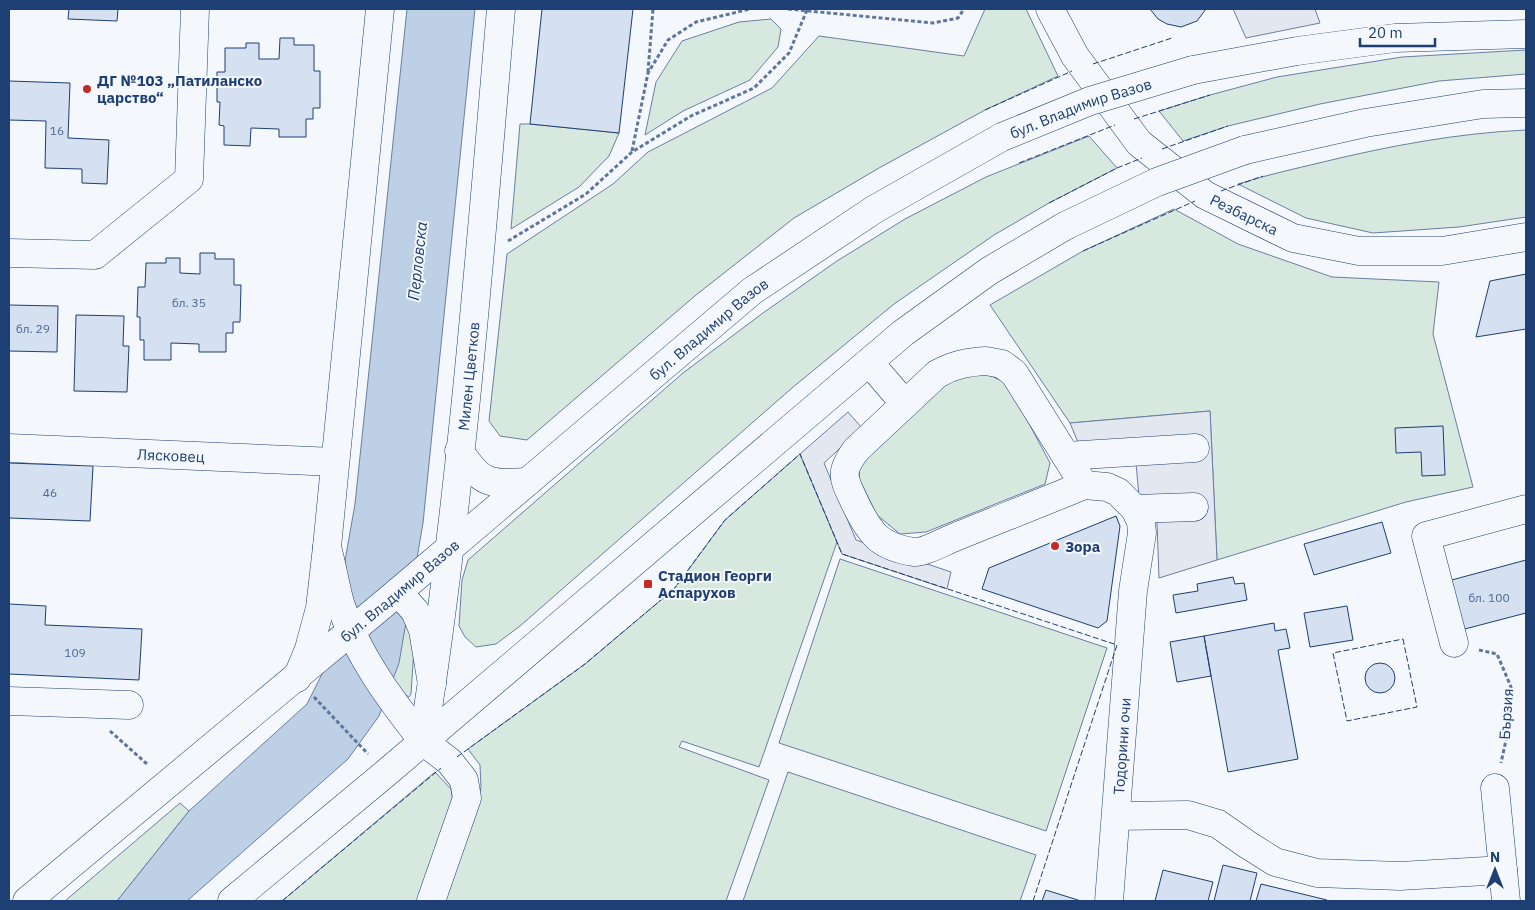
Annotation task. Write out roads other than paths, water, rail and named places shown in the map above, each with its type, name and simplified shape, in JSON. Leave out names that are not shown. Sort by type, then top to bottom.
[{"type":"main road","points":[[9,253],[95,255],[189,179],[195,9]]},
{"type":"main road","points":[[303,684],[309,649],[320,608],[327,547],[380,9]]},
{"type":"main road","name":"Милен Цветков","points":[[423,741],[432,684],[448,549],[480,258],[501,9]]},
{"type":"main road","name":"Резбарска","points":[[1050,9],[1075,56],[1139,143],[1205,195],[1293,238],[1359,251],[1442,251],[1526,237]]},
{"type":"main road","name":"бул. Владимир Вазов","points":[[27,901],[303,684],[351,632],[752,291],[875,209],[1002,137],[1090,101],[1193,70],[1297,51],[1395,38],[1526,34]]},
{"type":"main road","points":[[232,901],[903,333],[989,271],[1065,226],[1157,182],[1245,150],[1365,123],[1484,104],[1526,103]]},
{"type":"main road","points":[[1084,485],[1014,373],[1002,364],[986,361],[967,362],[950,367],[937,374],[856,450],[847,462],[844,471],[846,482],[867,527],[886,544],[916,552],[1084,485],[1107,486],[1118,492],[1135,509],[1194,507]]},
{"type":"main road","points":[[869,362],[905,404]]},
{"type":"main road","name":"Лясковец","points":[[9,448],[335,462]]},
{"type":"main road","points":[[1066,456],[1195,448]]},
{"type":"main road","points":[[459,450],[475,473],[488,482],[502,484],[527,482]]},
{"type":"main road","name":"Тодорини очи","points":[[1109,901],[1133,591],[1142,533],[1141,522],[1135,509]]},
{"type":"main road","points":[[1454,643],[1426,536],[1526,510]]},
{"type":"main road","points":[[327,547],[340,602],[351,632],[383,689],[423,741],[450,762],[464,780],[467,798],[431,901]]},
{"type":"main road","points":[[398,592],[414,611],[423,630],[432,684]]},
{"type":"main road","points":[[9,700],[129,705]]},
{"type":"main road","points":[[1495,788],[1506,901]]},
{"type":"main road","points":[[1116,816],[1188,815],[1218,824],[1274,862],[1318,873],[1400,876],[1503,870]]},
{"type":"water","name":"Перловска","points":[[407,9],[475,9],[423,523],[399,663],[379,716],[348,759],[187,901],[117,901],[189,811],[307,704],[327,664],[355,504]]},
{"type":"place","name":"ДГ №103 „Патиланско царство“","points":[[87,89]]},
{"type":"place","name":"Зора","points":[[1055,546]]},
{"type":"place","name":"Стадион Георги Аспарухов","points":[[648,584]]}]
